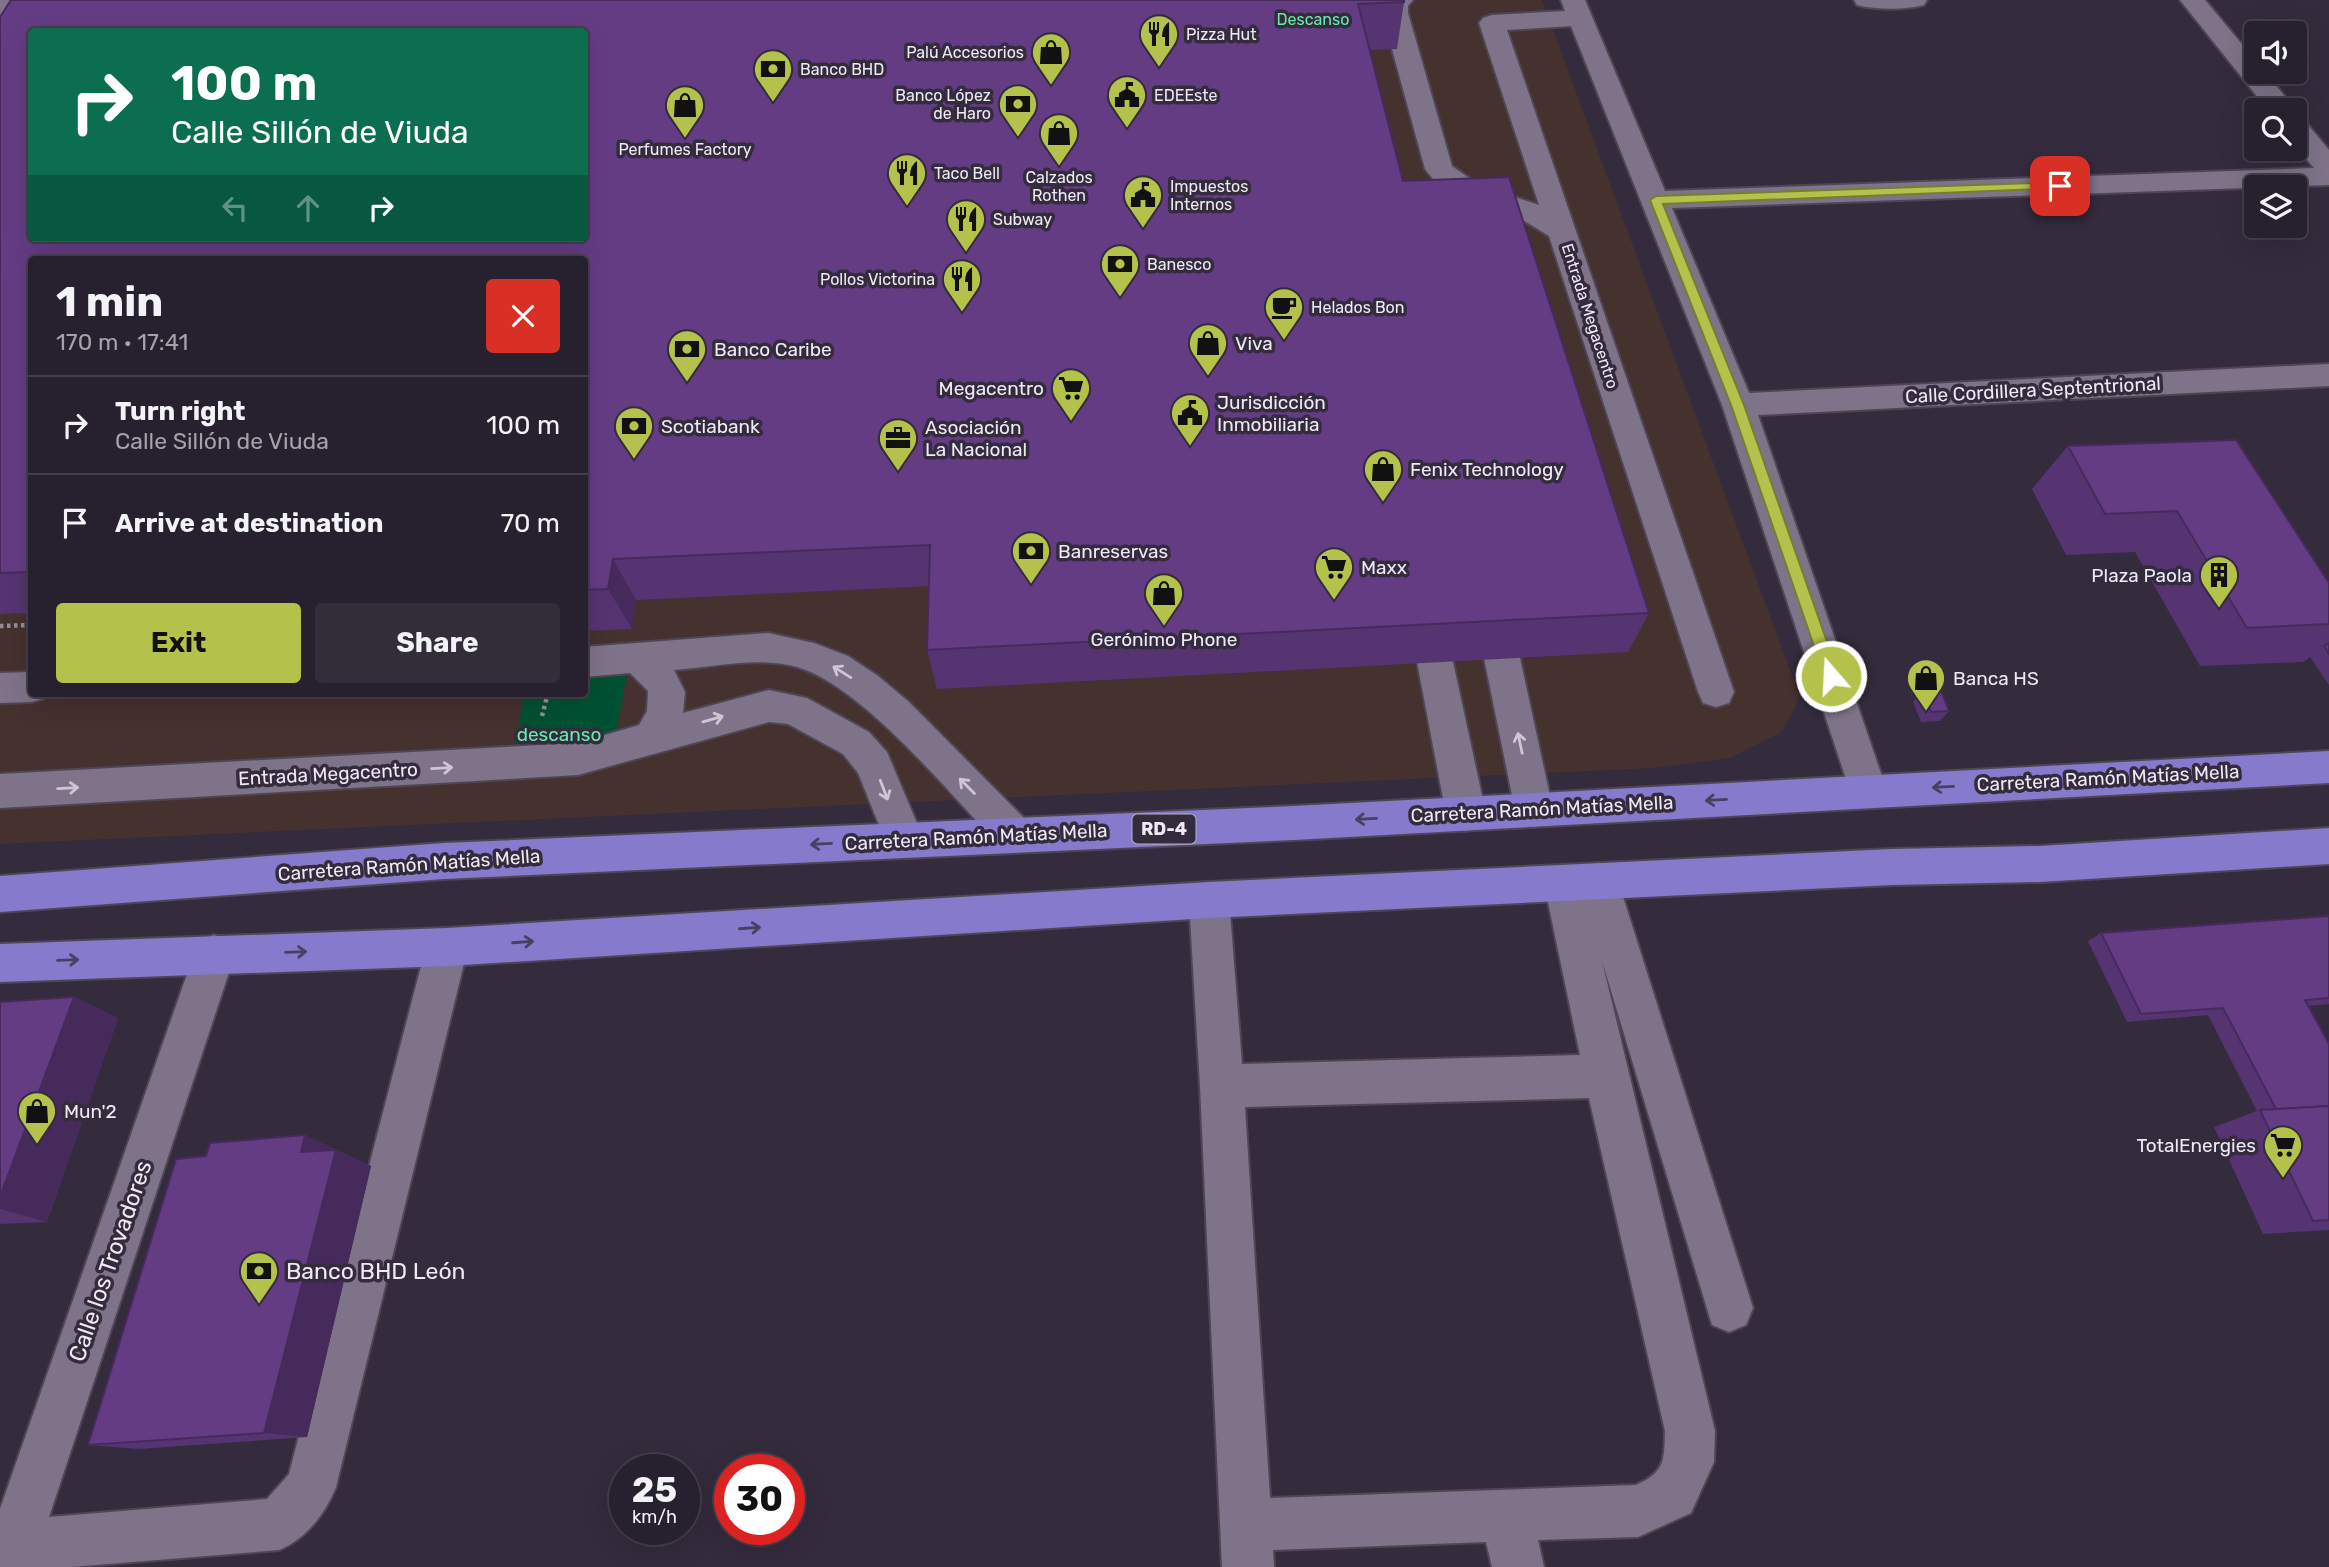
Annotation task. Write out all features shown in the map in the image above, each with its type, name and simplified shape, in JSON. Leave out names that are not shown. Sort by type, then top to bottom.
[{"type":"main road","name":"Carretera Ramón Matías Mella","points":[[0,894],[444,861],[1466,814],[2329,767]]},
{"type":"main road","points":[[0,963],[447,947],[1209,900],[1892,867],[2040,864],[2329,846]]},
{"type":"street","points":[[0,25],[10,0]]},
{"type":"street","points":[[1401,0],[1396,3],[1395,13],[1439,169],[1448,181],[1468,191],[1530,212],[1563,232]]},
{"type":"street","points":[[1866,0],[1914,0]]},
{"type":"street","points":[[2192,0],[2272,98]]},
{"type":"street","points":[[1576,9],[1738,405],[1868,791]]},
{"type":"street","name":"Entrada Megacentro","points":[[1576,9],[1489,11],[1716,692]]},
{"type":"street","points":[[2307,141],[2329,168]]},
{"type":"street","points":[[1656,200],[2329,176]]},
{"type":"street","name":"Calle Cordillera Septentrional","points":[[1738,405],[2329,375]]},
{"type":"street","points":[[588,662],[768,648],[801,653],[835,667],[896,713],[1015,835]]},
{"type":"street","points":[[636,658],[654,670],[668,688],[669,701],[665,716],[653,736]]},
{"type":"street","points":[[1502,658],[1534,810]]},
{"type":"street","points":[[1435,662],[1466,814]]},
{"type":"street","points":[[0,688],[28,687]]},
{"type":"street","name":"Entrada Megacentro","points":[[0,791],[578,759],[748,709],[769,706],[794,709],[856,744],[874,764],[904,840]]},
{"type":"street","points":[[1209,900],[1222,1086],[1246,1546],[1506,1514],[1638,1511],[1673,1495],[1689,1462],[1690,1430],[1606,1076],[1581,882]]},
{"type":"street","points":[[1581,882],[1729,1308]]},
{"type":"street","points":[[10,1557],[279,1524],[311,1487],[447,947]]},
{"type":"street","name":"Calle los Trovadores","points":[[10,1557],[214,954]]},
{"type":"street","points":[[1222,1086],[1606,1076]]},
{"type":"street","points":[[1506,1514],[1518,1567]]},
{"type":"path","points":[[0,626],[28,625]]},
{"type":"shaded area","name":"Megacentro","points":[[0,0],[1542,0],[1800,697],[1782,732],[1730,758],[1653,768],[0,844]]},
{"type":"green space","name":"descanso","points":[[628,668],[610,768],[510,780],[523,697],[588,697],[588,669]]},
{"type":"building","name":"Megacentro","points":[[11,0],[1404,0],[1358,4],[1403,181],[1509,177],[1649,613],[927,650],[930,545],[613,559],[608,589],[588,590],[588,256],[28,256],[28,572],[0,573],[0,17]]},
{"type":"building","points":[[2236,440],[2329,583],[2329,624],[2247,628],[2177,511],[2105,514],[2068,446]]},
{"type":"building","points":[[1941,691],[1949,711],[1931,712],[1922,692]]},
{"type":"building","name":"TotalEnergies","points":[[2329,916],[2329,998],[2305,1000],[2329,1044],[2329,1106],[2276,1109],[2223,1008],[2141,1014],[2101,933]]},
{"type":"building","points":[[74,997],[0,1197],[0,1002]]},
{"type":"building","points":[[2329,1106],[2329,1220],[2313,1221],[2260,1110]]},
{"type":"building","name":"Banco BHD León","points":[[305,1135],[301,1152],[336,1150],[264,1433],[88,1445],[176,1159],[206,1156],[210,1143]]},
{"type":"place","name":"Pizza Hut","points":[[1159,68]]},
{"type":"place","name":"Palú Accesorios","points":[[1051,86]]},
{"type":"place","name":"Banco BHD","points":[[773,103]]},
{"type":"place","name":"EDEEste","points":[[1127,129]]},
{"type":"place","name":"Banco López de Haro","points":[[1018,138]]},
{"type":"place","name":"Perfumes Factory","points":[[685,139]]},
{"type":"place","name":"Calzados Rothen","points":[[1059,167]]},
{"type":"place","name":"Taco Bell","points":[[907,207]]},
{"type":"place","name":"Impuestos Internos","points":[[1143,229]]},
{"type":"place","name":"Subway","points":[[966,253]]},
{"type":"place","name":"Banesco","points":[[1120,298]]},
{"type":"place","name":"Pollos Victorina","points":[[962,313]]},
{"type":"place","name":"Helados Bon","points":[[1284,341]]},
{"type":"place","name":"Viva","points":[[1208,377]]},
{"type":"place","name":"Banco Caribe","points":[[687,383]]},
{"type":"place","name":"Megacentro","points":[[1071,422]]},
{"type":"place","name":"Jurisdicción Inmobiliaria","points":[[1190,447]]},
{"type":"place","name":"Scotiabank","points":[[634,460]]},
{"type":"place","name":"Asociación La Nacional","points":[[898,472]]},
{"type":"place","name":"Fenix Technology","points":[[1383,503]]},
{"type":"place","name":"Banreservas","points":[[1031,585]]},
{"type":"place","name":"Maxx","points":[[1334,601]]},
{"type":"place","name":"Plaza Paola","points":[[2219,609]]},
{"type":"place","name":"Gerónimo Phone","points":[[1164,627]]},
{"type":"place","name":"Banca HS","points":[[1926,712]]},
{"type":"place","name":"Mun'2","points":[[37,1145]]},
{"type":"place","name":"TotalEnergies","points":[[2283,1179]]},
{"type":"place","name":"Banco BHD León","points":[[259,1305]]},
{"type":"route","points":[[1831,676],[1738,405],[1656,200],[2060,186]]},
{"type":"park label","name":"Descanso","points":[[1313,19]]}]
